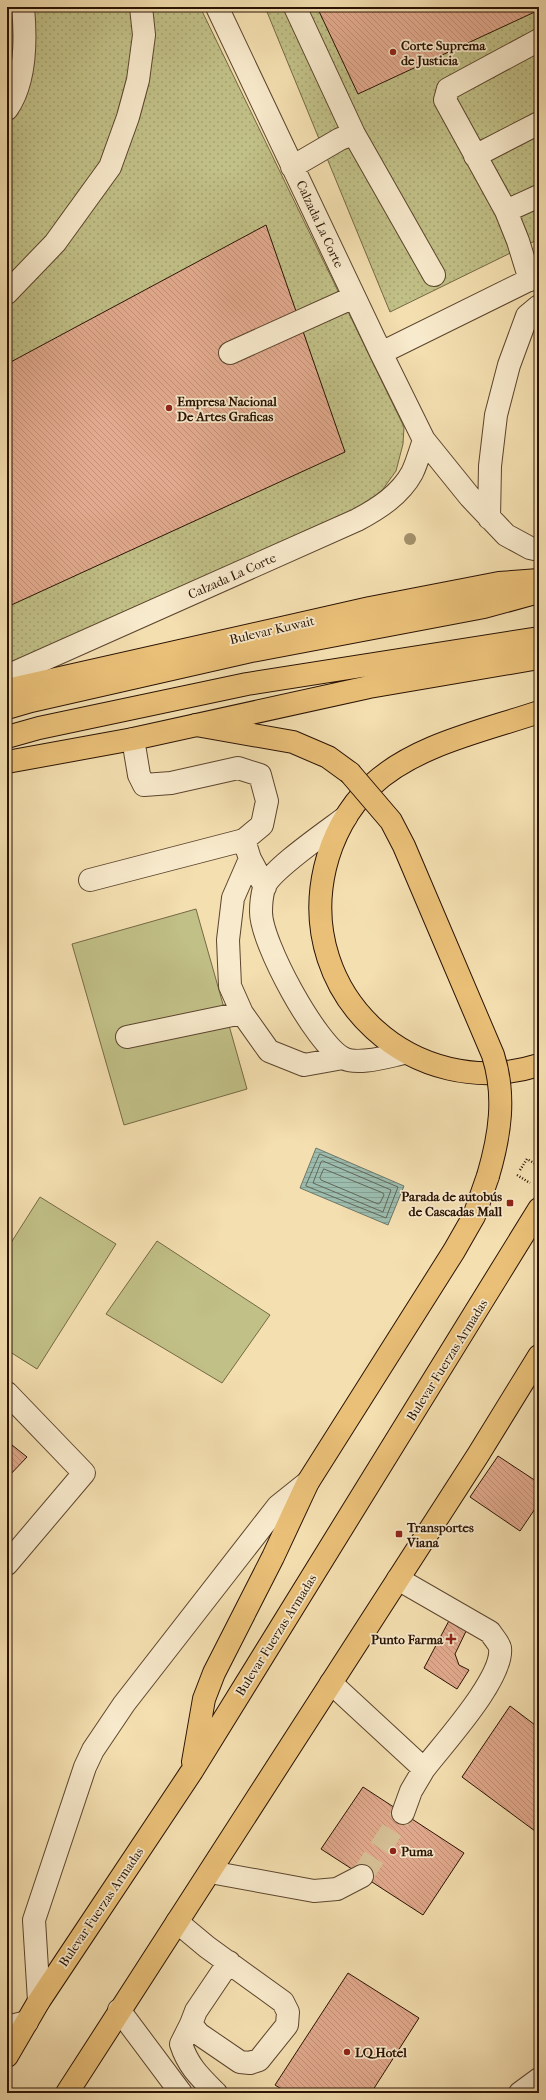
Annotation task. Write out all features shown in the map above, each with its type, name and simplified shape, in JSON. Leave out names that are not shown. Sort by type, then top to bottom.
[{"type":"main road","name":"Bulevar Kuwait","points":[[7,690],[370,608],[499,583],[539,580]]},
{"type":"main road","points":[[7,708],[31,701],[251,651],[484,607],[539,592]]},
{"type":"main road","points":[[7,737],[38,728],[247,684],[539,638]]},
{"type":"main road","points":[[7,762],[133,739],[369,687],[539,658]]},
{"type":"main road","points":[[539,712],[437,746],[401,762],[370,786],[346,816],[329,852],[320,890],[320,929],[330,966],[348,1001],[374,1030],[405,1053],[442,1068],[480,1074],[519,1071],[539,1065]]},
{"type":"main road","points":[[192,1772],[204,1699],[214,1673],[273,1557],[308,1482],[454,1251],[474,1216],[497,1144],[500,1127],[500,1100],[497,1067],[493,1054],[404,846],[391,821],[350,773],[328,757],[293,742],[196,725]]},
{"type":"main road","name":"Bulevar Fuerzas Armadas","points":[[7,2056],[17,2025],[39,2001],[192,1772],[539,1209]]},
{"type":"main road","points":[[67,2093],[119,2010],[178,1922],[330,1683],[478,1455],[539,1356]]},
{"type":"main road","points":[[478,1455],[539,1372]]},
{"type":"street","points":[[7,109],[21,74],[26,38],[23,7]]},
{"type":"street","points":[[7,293],[55,243],[110,167],[128,117],[138,80],[144,35],[140,7]]},
{"type":"street","name":"Calzada La Corte","points":[[217,7],[380,353],[424,440],[489,518],[506,535],[530,548],[539,550]]},
{"type":"street","points":[[295,7],[354,134],[434,275]]},
{"type":"street","points":[[380,353],[534,277],[506,211],[445,100],[448,89],[539,40]]},
{"type":"street","points":[[475,156],[539,123]]},
{"type":"street","points":[[292,167],[340,139],[354,134]]},
{"type":"street","points":[[506,211],[539,196]]},
{"type":"street","points":[[230,353],[354,297]]},
{"type":"street","points":[[489,518],[490,466],[496,415],[508,365],[527,316],[539,306]]},
{"type":"street","name":"Calzada La Corte","points":[[7,676],[357,520],[378,508],[397,493],[412,474],[424,440]]},
{"type":"street","points":[[133,739],[139,775],[144,785],[171,782],[238,768],[260,775],[267,801],[262,825],[247,850],[233,898],[228,940],[230,986],[242,1013],[269,1052],[304,1065],[343,1058]]},
{"type":"street","points":[[346,816],[281,867],[265,887],[261,914],[271,948],[295,998],[326,1043],[343,1058],[357,1062],[405,1053]]},
{"type":"street","points":[[247,850],[265,887]]},
{"type":"street","points":[[90,880],[247,850]]},
{"type":"street","points":[[127,1038],[242,1013]]},
{"type":"street","points":[[7,1393],[84,1473],[7,1564]]},
{"type":"street","points":[[39,2001],[34,1920],[85,1767],[93,1750],[124,1704],[278,1506],[308,1482]]},
{"type":"street","points":[[398,1578],[490,1632],[500,1647],[498,1665],[487,1687],[424,1769],[411,1791],[403,1813]]},
{"type":"street","points":[[330,1683],[424,1769]]},
{"type":"street","points":[[210,1872],[314,1891],[337,1889],[362,1876]]},
{"type":"street","points":[[178,1922],[207,1947],[283,2002],[288,2012],[287,2025],[259,2060],[250,2063],[240,2062],[199,2034],[191,2024]]},
{"type":"street","points":[[216,2093],[188,2064],[181,2044],[196,2011],[229,1962]]},
{"type":"street","points":[[119,2010],[181,2093]]},
{"type":"street","points":[[520,2093],[539,2079]]},
{"type":"path","points":[[517,1175],[527,1159],[539,1166]]},
{"type":"shaded area","points":[[7,7],[200,7],[404,427],[403,444],[396,471],[375,500],[7,666]]},
{"type":"shaded area","points":[[265,7],[539,7],[539,239],[390,312]]},
{"type":"shaded area","points":[[196,909],[247,1089],[124,1125],[72,944]]},
{"type":"shaded area","points":[[40,1197],[116,1244],[37,1369],[7,1350],[7,1249]]},
{"type":"shaded area","points":[[157,1241],[270,1315],[222,1383],[106,1314]]},
{"type":"water","points":[[316,1148],[404,1186],[388,1225],[300,1188]]},
{"type":"building","name":"Corte Suprema de Justicia","points":[[317,7],[539,7],[539,10],[358,94]]},
{"type":"building","name":"Empresa Nacional De Artes Graficas","points":[[266,225],[345,452],[7,607],[7,364]]},
{"type":"building","points":[[7,1441],[27,1457],[7,1478]]},
{"type":"building","points":[[498,1456],[539,1483],[539,1503],[520,1531],[470,1497]]},
{"type":"building","name":"Punto Farma","points":[[452,1615],[469,1625],[455,1654],[459,1665],[469,1670],[457,1689],[424,1668]]},
{"type":"building","points":[[510,1706],[539,1728],[539,1834],[462,1777]]},
{"type":"building","name":"Puma","points":[[363,1787],[464,1853],[423,1915],[321,1849]]},
{"type":"building","name":"LQ Hotel","points":[[348,1973],[419,2018],[371,2093],[288,2093],[275,2085]]},
{"type":"tunnel","points":[[362,1876],[403,1813]]},
{"type":"place","name":"Corte Suprema de Justicia","points":[[393,52]]},
{"type":"place","name":"Empresa Nacional De Artes Graficas","points":[[169,408]]},
{"type":"place","name":"Parada de autobús de Cascadas Mall","points":[[510,1203]]},
{"type":"place","name":"Transportes Viana","points":[[399,1534]]},
{"type":"place","name":"Punto Farma","points":[[451,1639]]},
{"type":"place","name":"Puma","points":[[393,1851]]},
{"type":"place","name":"LQ Hotel","points":[[347,2052]]}]
